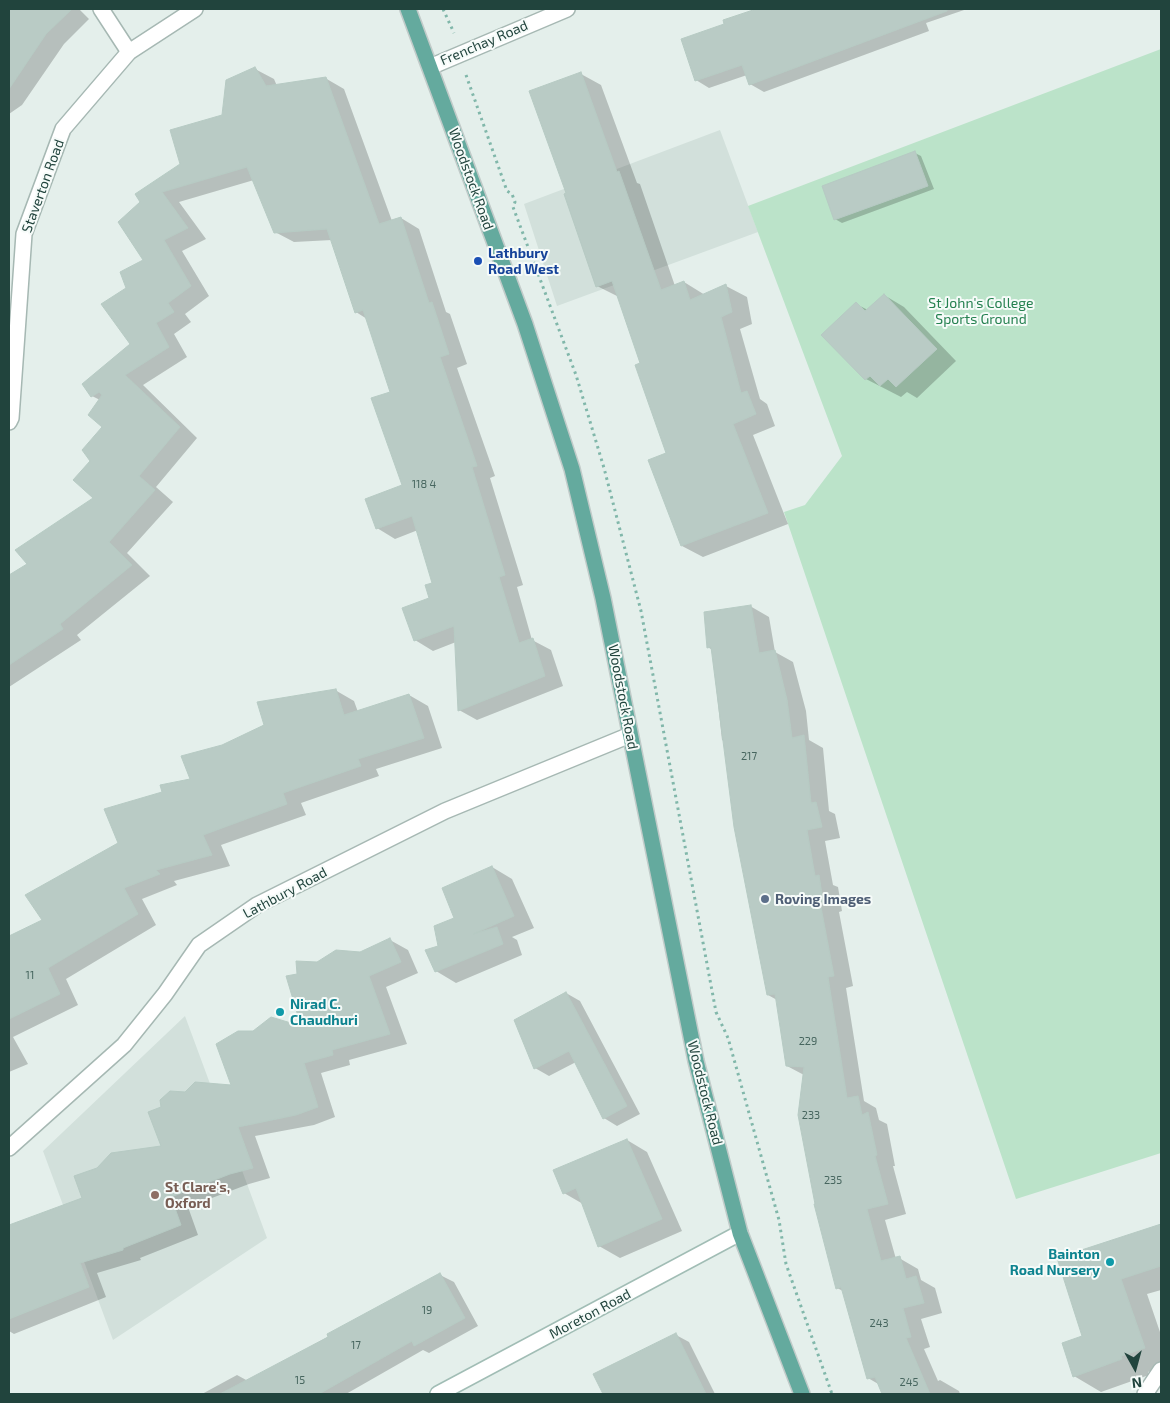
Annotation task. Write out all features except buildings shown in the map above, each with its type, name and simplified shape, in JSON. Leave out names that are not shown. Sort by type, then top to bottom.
[{"type":"main road","name":"Woodstock Road","points":[[408,9],[525,324],[572,469],[603,598],[696,1060],[740,1233],[802,1394]]},
{"type":"street","points":[[101,9],[129,52]]},
{"type":"street","name":"Staverton Road","points":[[9,422],[11,418],[24,234],[63,129],[129,52],[195,9]]},
{"type":"street","name":"Frenchay Road","points":[[430,67],[567,9]]},
{"type":"street","name":"Lathbury Road","points":[[9,1148],[124,1045],[165,994],[199,945],[257,905],[445,810],[630,735]]},
{"type":"street","name":"Moreton Road","points":[[438,1394],[740,1233]]},
{"type":"street","points":[[1145,1394],[1161,1370]]},
{"type":"path","points":[[443,9],[451,31],[459,37]]},
{"type":"path","points":[[464,69],[507,191],[512,194],[515,202],[513,207],[576,375],[604,468],[641,611],[716,1012],[728,1038],[776,1211],[786,1264],[832,1394]]},
{"type":"shaded area","points":[[720,130],[758,232],[557,306],[524,204]]},
{"type":"shaded area","name":"St Clare's, Oxford","points":[[185,1016],[267,1238],[113,1340],[43,1151]]},
{"type":"green space","name":"St John's College Sports Ground","points":[[1161,49],[1161,1153],[1016,1199],[784,512],[805,505],[842,456],[748,206]]},
{"type":"place","name":"Lathbury Road West","points":[[478,261]]},
{"type":"place","name":"Roving Images","points":[[765,899]]},
{"type":"place","name":"Nirad C. Chaudhuri","points":[[280,1012]]},
{"type":"place","name":"St Clare's, Oxford","points":[[155,1195]]},
{"type":"place","name":"Bainton Road Nursery","points":[[1110,1262]]}]
